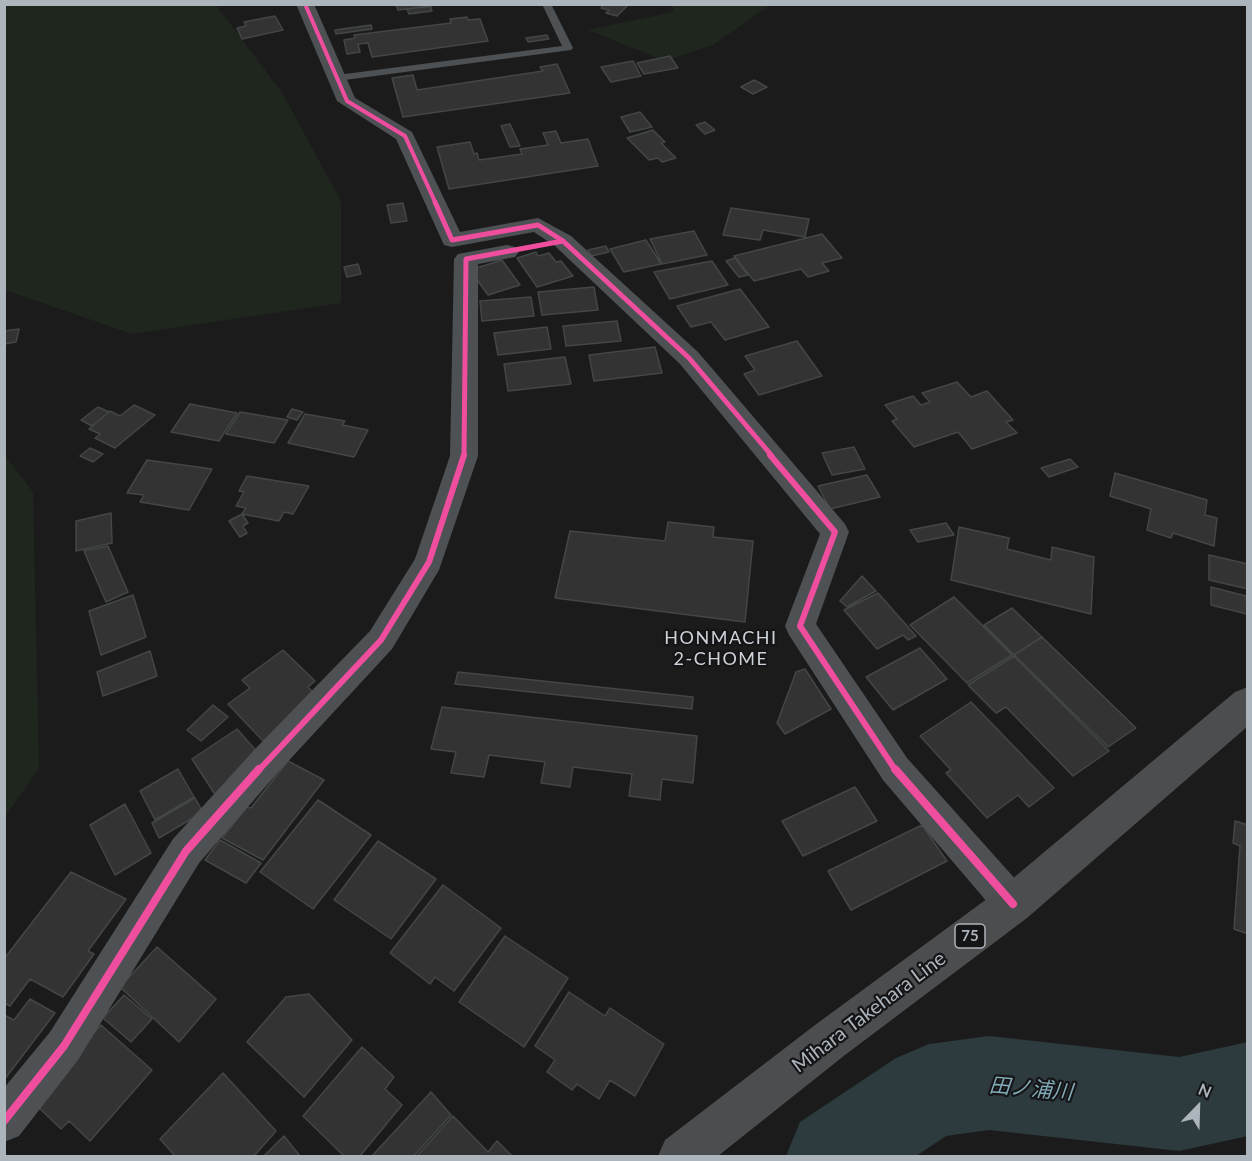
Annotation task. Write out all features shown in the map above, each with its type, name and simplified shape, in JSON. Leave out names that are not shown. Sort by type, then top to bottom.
[{"type":"main road","name":"Mihara Takehara Line","points":[[681,1156],[830,1040],[1013,904],[1248,703]]},
{"type":"street","points":[[305,4],[347,101],[405,136],[452,240],[538,225],[563,241],[689,358],[835,532],[800,626],[895,769],[1013,904]]},
{"type":"street","points":[[4,1121],[64,1046],[186,851],[269,758],[381,640],[429,562],[464,456],[466,259],[563,241]]},
{"type":"lane","points":[[337,78],[568,48],[546,4]]},
{"type":"shaded area","points":[[4,5],[216,5],[283,94],[341,201],[341,303],[132,334],[5,290]]},
{"type":"shaded area","points":[[673,5],[770,5],[713,45],[665,61],[588,30],[673,12]]},
{"type":"shaded area","points":[[4,454],[33,492],[39,768],[5,817]]},
{"type":"building","points":[[396,4],[432,4],[432,6],[398,10]]},
{"type":"building","points":[[604,4],[629,4],[617,16],[606,13],[609,10],[601,8]]},
{"type":"building","points":[[430,6],[432,11],[409,14],[407,9]]},
{"type":"building","points":[[275,16],[283,30],[242,39],[237,28],[246,26],[244,22]]},
{"type":"building","points":[[467,17],[468,20],[480,19],[488,41],[372,57],[368,43],[358,44],[360,52],[347,54],[344,40],[355,38],[354,35],[451,23],[450,19]]},
{"type":"building","points":[[371,25],[372,29],[336,34],[335,30]]},
{"type":"building","points":[[547,35],[549,39],[528,42],[526,38]]},
{"type":"building","points":[[670,56],[678,68],[644,74],[637,63]]},
{"type":"building","points":[[633,61],[641,76],[611,82],[601,67]]},
{"type":"building","points":[[557,64],[570,93],[403,117],[392,78],[413,75],[417,90],[543,71],[540,67]]},
{"type":"building","points":[[754,80],[767,87],[753,94],[741,87]]},
{"type":"building","points":[[640,112],[652,127],[630,132],[621,117]]},
{"type":"building","points":[[705,122],[715,130],[705,134],[696,125]]},
{"type":"building","points":[[510,124],[520,146],[510,147],[501,126]]},
{"type":"building","points":[[653,130],[665,142],[661,143],[676,158],[662,162],[658,158],[649,160],[627,138]]},
{"type":"building","points":[[556,131],[561,143],[588,139],[598,166],[449,189],[437,147],[470,142],[479,160],[522,154],[520,149],[548,145],[543,133]]},
{"type":"building","points":[[403,203],[407,221],[391,223],[387,205]]},
{"type":"building","points":[[731,208],[809,219],[805,237],[763,230],[760,240],[723,235]]},
{"type":"building","points":[[694,231],[707,255],[662,264],[650,239]]},
{"type":"building","points":[[822,234],[842,258],[822,263],[829,271],[808,277],[801,269],[754,281],[734,256]]},
{"type":"building","points":[[646,240],[661,264],[624,272],[610,249]]},
{"type":"building","points":[[606,246],[609,252],[591,256],[588,250]]},
{"type":"building","points":[[536,252],[538,256],[549,253],[556,262],[561,261],[573,276],[537,287],[517,258]]},
{"type":"building","points":[[735,258],[748,275],[739,277],[726,261]]},
{"type":"building","points":[[502,260],[520,285],[488,295],[470,270]]},
{"type":"building","points":[[712,261],[728,285],[670,299],[654,272]]},
{"type":"building","points":[[358,264],[361,274],[347,277],[344,267]]},
{"type":"building","points":[[594,287],[598,310],[542,315],[538,292]]},
{"type":"building","points":[[740,289],[769,327],[725,340],[711,322],[691,327],[677,306]]},
{"type":"building","points":[[531,297],[534,316],[482,321],[480,301]]},
{"type":"building","points":[[617,321],[621,341],[566,346],[563,326]]},
{"type":"building","points":[[547,327],[551,349],[498,355],[494,333]]},
{"type":"building","points":[[19,329],[16,342],[4,344],[4,331]]},
{"type":"building","points":[[797,341],[822,376],[759,395],[744,374],[755,370],[745,356]]},
{"type":"building","points":[[655,347],[662,373],[594,381],[589,355]]},
{"type":"building","points":[[565,357],[571,384],[508,391],[504,364]]},
{"type":"building","points":[[957,382],[971,397],[987,391],[1013,420],[1006,422],[1017,433],[972,449],[958,432],[914,447],[892,421],[897,419],[885,405],[913,396],[921,405],[930,402],[922,393]]},
{"type":"building","points":[[190,404],[237,413],[219,441],[171,432]]},
{"type":"building","points":[[134,405],[155,415],[115,448],[95,438],[100,434],[89,429],[110,411],[120,416]]},
{"type":"building","points":[[98,407],[109,412],[92,426],[81,420]]},
{"type":"building","points":[[292,409],[303,412],[297,420],[287,417]]},
{"type":"building","points":[[240,412],[288,420],[274,443],[226,434]]},
{"type":"building","points":[[305,414],[345,421],[342,425],[368,430],[354,457],[288,443]]},
{"type":"building","points":[[854,447],[865,469],[832,475],[822,453]]},
{"type":"building","points":[[90,448],[103,454],[93,462],[80,456]]},
{"type":"building","points":[[1070,459],[1078,467],[1049,477],[1041,468]]},
{"type":"building","points":[[147,460],[212,469],[189,510],[140,502],[144,495],[127,493]]},
{"type":"building","points":[[1115,473],[1207,500],[1205,515],[1217,518],[1214,546],[1173,533],[1171,538],[1147,530],[1151,509],[1110,496]]},
{"type":"building","points":[[867,475],[880,497],[830,509],[818,486]]},
{"type":"building","points":[[247,476],[309,486],[293,514],[284,512],[279,521],[242,514],[246,508],[236,506],[244,492],[239,491]]},
{"type":"building","points":[[111,513],[112,543],[76,551],[76,521]]},
{"type":"building","points":[[242,514],[248,523],[243,526],[247,533],[240,537],[229,521]]},
{"type":"building","points":[[668,522],[714,527],[713,537],[753,541],[745,622],[555,598],[570,531],[665,541]]},
{"type":"building","points":[[946,523],[954,535],[918,542],[910,530]]},
{"type":"building","points":[[959,527],[1009,538],[1007,549],[1051,560],[1052,547],[1094,557],[1091,614],[951,580]]},
{"type":"building","points":[[108,546],[128,592],[106,602],[84,551]]},
{"type":"building","points":[[1209,555],[1248,564],[1248,589],[1209,580]]},
{"type":"building","points":[[862,576],[876,591],[847,607],[840,601]]},
{"type":"building","points":[[1211,587],[1246,596],[1247,614],[1211,605]]},
{"type":"building","points":[[878,593],[916,636],[908,640],[903,635],[877,649],[844,610]]},
{"type":"building","points":[[133,595],[146,637],[101,655],[89,611]]},
{"type":"building","points":[[954,597],[1012,655],[967,683],[910,625]]},
{"type":"building","points":[[1012,608],[1042,637],[1014,655],[984,625]]},
{"type":"building","points":[[1042,637],[1136,728],[1108,747],[1014,655]]},
{"type":"building","points":[[920,648],[947,679],[893,710],[866,677]]},
{"type":"building","points":[[283,650],[315,681],[308,687],[319,699],[264,742],[228,704],[250,688],[242,680]]},
{"type":"building","points":[[150,651],[157,676],[103,696],[97,672]]},
{"type":"building","points":[[1014,656],[1109,751],[1073,776],[1006,707],[996,713],[968,685]]},
{"type":"building","points":[[805,669],[831,709],[785,734],[777,723],[796,672]]},
{"type":"building","points":[[458,672],[693,697],[692,709],[455,684]]},
{"type":"building","points":[[971,702],[1054,788],[1029,807],[1018,795],[987,818],[946,773],[951,770],[920,736]]},
{"type":"building","points":[[213,705],[228,717],[201,741],[187,730]]},
{"type":"building","points":[[442,707],[697,736],[693,783],[662,779],[660,800],[629,796],[632,774],[573,767],[570,787],[541,783],[545,762],[489,755],[484,777],[451,773],[456,752],[431,749]]},
{"type":"building","points":[[237,729],[260,755],[218,799],[192,759]]},
{"type":"building","points":[[288,761],[324,780],[263,860],[222,838],[247,807],[251,808]]},
{"type":"building","points":[[178,769],[194,797],[155,820],[140,791]]},
{"type":"building","points":[[855,787],[877,821],[803,856],[782,821]]},
{"type":"building","points":[[195,798],[203,812],[159,838],[152,823]]},
{"type":"building","points":[[318,800],[371,835],[313,909],[260,872]]},
{"type":"building","points":[[125,804],[151,853],[115,875],[90,825]]},
{"type":"building","points":[[1235,821],[1248,825],[1248,934],[1234,929],[1240,846],[1233,843]]},
{"type":"building","points":[[922,825],[947,861],[851,910],[828,871]]},
{"type":"building","points":[[220,840],[261,863],[246,883],[205,860]]},
{"type":"building","points":[[378,841],[436,879],[391,939],[334,900]]},
{"type":"building","points":[[71,872],[126,899],[88,951],[94,954],[63,997],[30,979],[10,1006],[4,1003],[4,959]]},
{"type":"building","points":[[443,885],[501,928],[454,991],[435,977],[430,984],[390,953]]},
{"type":"building","points":[[505,936],[568,978],[524,1047],[459,1002]]},
{"type":"building","points":[[157,947],[216,999],[179,1042],[120,987]]},
{"type":"building","points":[[569,992],[605,1016],[610,1008],[664,1044],[635,1096],[610,1080],[599,1099],[577,1084],[572,1090],[547,1072],[555,1060],[535,1046]]},
{"type":"building","points":[[309,994],[352,1040],[304,1097],[247,1042],[286,997]]},
{"type":"building","points":[[124,995],[152,1019],[131,1042],[103,1018]]},
{"type":"building","points":[[30,999],[55,1013],[4,1080],[4,1015],[14,1020]]},
{"type":"building","points":[[101,1025],[152,1070],[90,1141],[69,1121],[61,1129],[32,1101]]},
{"type":"building","points":[[362,1047],[394,1077],[385,1089],[402,1105],[360,1156],[344,1156],[303,1116]]},
{"type":"building","points":[[223,1073],[276,1131],[254,1156],[175,1156],[160,1139]]},
{"type":"building","points":[[431,1092],[451,1115],[414,1156],[372,1156]]},
{"type":"building","points":[[453,1116],[488,1152],[497,1141],[512,1156],[417,1156]]},
{"type":"building","points":[[284,1136],[300,1156],[264,1156]]},
{"type":"waterway","name":"田ノ浦川","points":[[834,1156],[929,1091],[989,1083],[1179,1104],[1248,1089]]},
{"type":"cycle path","points":[[305,4],[347,101],[405,136],[452,240],[538,225],[563,241],[689,358],[835,532],[800,626],[895,769],[1013,904]]},
{"type":"cycle path","points":[[4,1121],[64,1046],[186,851],[269,758],[381,640],[429,562],[464,456],[466,259],[563,241]]},
{"type":"district","name":"HONMACHI 2-CHOME","points":[[721,648]]}]
